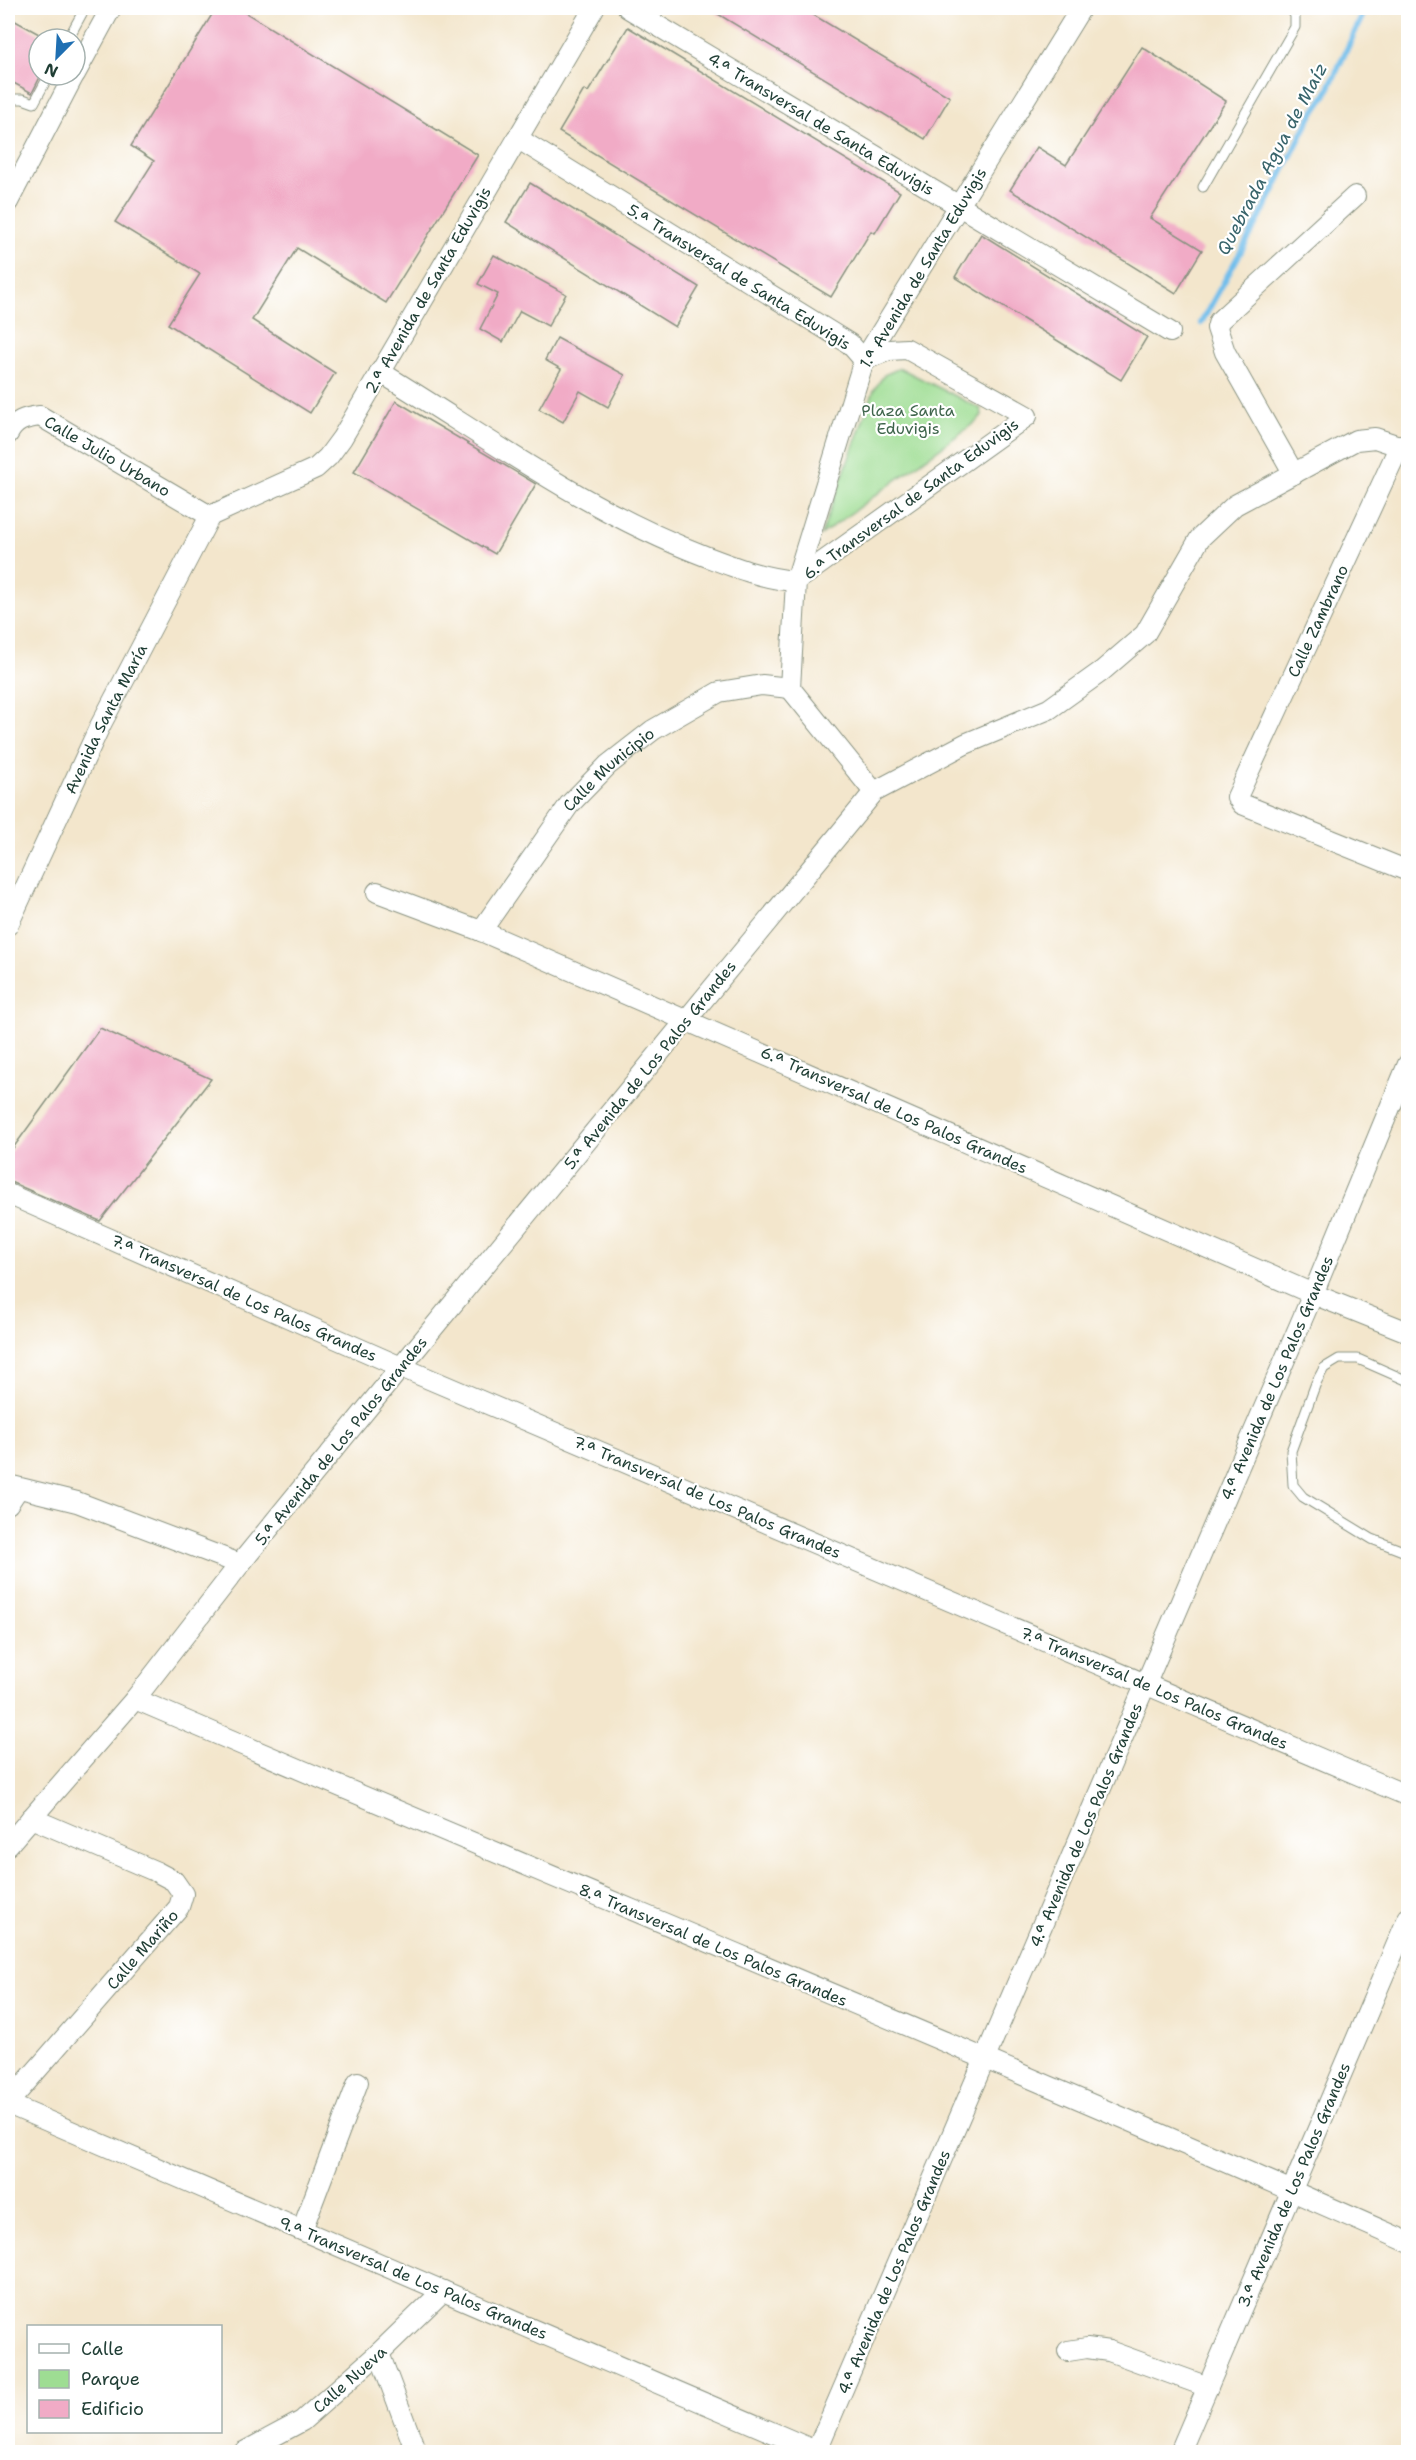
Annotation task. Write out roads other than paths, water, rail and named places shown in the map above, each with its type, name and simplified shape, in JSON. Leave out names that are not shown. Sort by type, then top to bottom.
[{"type":"street","points":[[87,52],[111,8]]},
{"type":"street","name":"2.ª Avenida de Santa Eduvigis","points":[[210,516],[316,468],[328,457],[342,438],[594,8]]},
{"type":"street","name":"4.ª Transversal de Santa Eduvigis","points":[[628,8],[1170,332]]},
{"type":"street","name":"1.ª Avenida de Santa Eduvigis","points":[[796,581],[864,360],[1081,8]]},
{"type":"street","points":[[8,202],[68,87]]},
{"type":"street","name":"5.ª Transversal de Santa Eduvigis","points":[[517,138],[850,344],[864,360],[889,350],[907,349],[1027,416]]},
{"type":"street","points":[[1294,474],[1225,352],[1217,328],[1219,321],[1355,196]]},
{"type":"street","name":"6.ª Transversal de Santa Eduvigis","points":[[380,372],[577,496],[669,542],[774,580],[796,581],[1027,416]]},
{"type":"street","name":"Calle Julio Urbano","points":[[8,435],[12,425],[26,418],[40,416],[210,516]]},
{"type":"street","name":"5.ª Avenida de Los Palos Grandes","points":[[8,1845],[135,1699],[240,1564],[874,792],[965,744],[1049,709],[1102,671],[1145,634],[1200,538],[1235,505],[1356,440],[1375,438],[1404,447]]},
{"type":"street","name":"Calle Zambrano","points":[[1404,447],[1238,797],[1242,804],[1408,871]]},
{"type":"street","name":"Avenida Santa María","points":[[8,925],[99,728],[210,516]]},
{"type":"street","points":[[796,581],[790,688],[874,792]]},
{"type":"street","name":"Calle Municipio","points":[[481,931],[569,805],[608,765],[644,737],[719,692],[762,686],[790,688]]},
{"type":"street","name":"6.ª Transversal de Los Palos Grandes","points":[[377,892],[481,931],[1313,1294],[1408,1332]]},
{"type":"street","name":"4.ª Avenida de Los Palos Grandes","points":[[817,2452],[1313,1294],[1408,1064]]},
{"type":"street","name":"7.ª Transversal de Los Palos Grandes","points":[[8,1194],[401,1367],[1408,1796]]},
{"type":"street","points":[[11,1493],[76,1502],[240,1564]]},
{"type":"street","name":"8.ª Transversal de Los Palos Grandes","points":[[135,1699],[986,2059],[1408,2242]]},
{"type":"street","name":"Calle Mariño","points":[[8,2103],[180,1907],[183,1894],[174,1881],[158,1872],[31,1818]]},
{"type":"street","name":"3.ª Avenida de Los Palos Grandes","points":[[1180,2452],[1408,1918]]},
{"type":"street","points":[[302,2230],[358,2082]]},
{"type":"street","name":"9.ª Transversal de Los Palos Grandes","points":[[8,2103],[817,2452]]},
{"type":"street","name":"Calle Nueva","points":[[243,2452],[302,2421],[379,2353],[443,2291]]},
{"type":"street","points":[[1068,2351],[1087,2348],[1109,2351],[1208,2387]]},
{"type":"street","points":[[379,2353],[416,2452]]},
{"type":"lane","points":[[75,27],[85,8]]},
{"type":"lane","points":[[1203,187],[1295,27],[1295,15],[1289,8]]},
{"type":"lane","points":[[8,99],[23,99],[34,103],[43,87]]},
{"type":"lane","points":[[1408,1381],[1358,1359],[1339,1359],[1332,1363],[1324,1368],[1316,1383],[1291,1451],[1293,1485],[1303,1497],[1372,1539],[1408,1553]]},
{"type":"waterway","name":"Quebrada Agua de Maíz","points":[[1201,323],[1259,219],[1311,116],[1325,96],[1366,8]]},
{"type":"park label","name":"Plaza Santa Eduvigis","points":[[908,419]]}]
